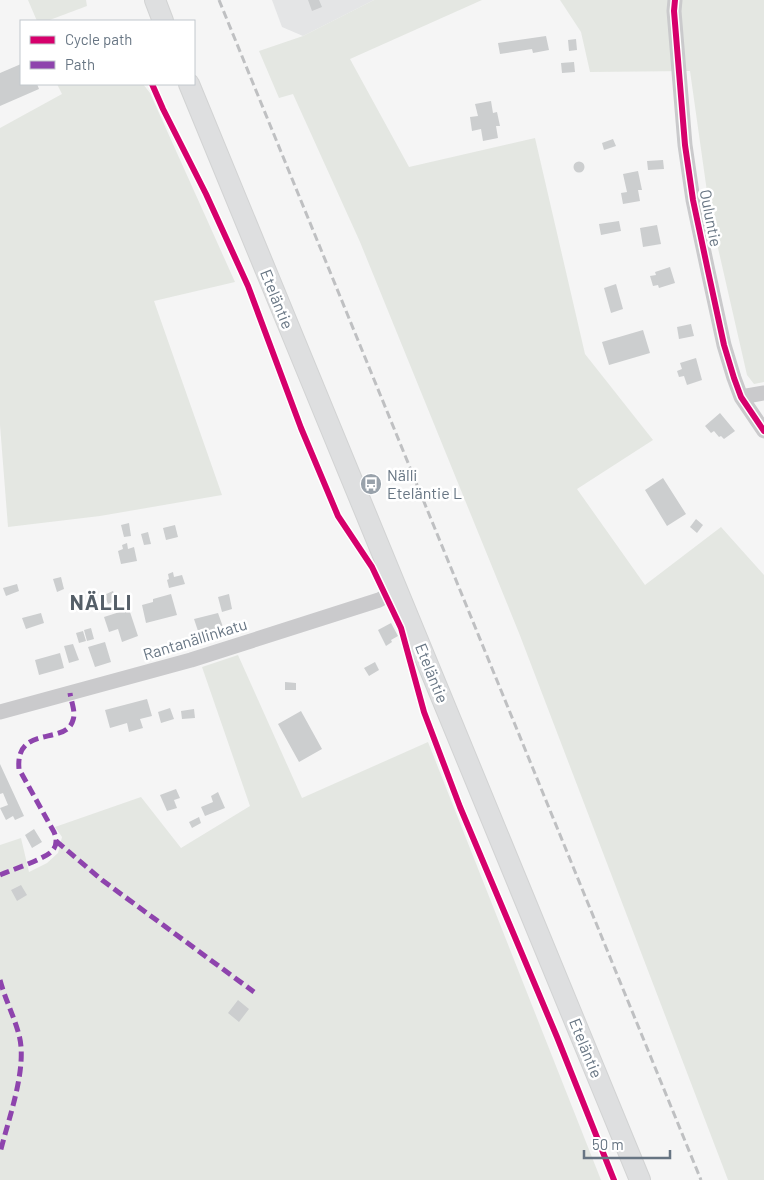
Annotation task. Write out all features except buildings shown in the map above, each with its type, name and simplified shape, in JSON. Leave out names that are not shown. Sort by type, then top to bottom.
[{"type":"main road","points":[[155,0],[163,20]]},
{"type":"main road","name":"Eteläntie","points":[[189,85],[640,1180]]},
{"type":"street","name":"Ouluntie","points":[[675,0],[685,145],[693,200],[724,345],[741,397],[764,431]]},
{"type":"street","points":[[741,397],[764,393]]},
{"type":"street","name":"Rantanällinkatu","points":[[0,712],[191,660],[379,600],[397,590]]},
{"type":"shaded area","points":[[28,0],[86,0],[87,6],[50,20],[37,20]]},
{"type":"shaded area","points":[[272,0],[374,0],[303,36],[282,27]]},
{"type":"shaded area","points":[[374,0],[482,0],[350,59],[409,167],[535,138],[585,354],[653,440],[577,489],[645,585],[721,527],[764,575],[764,1180],[728,1180],[519,633],[360,242],[293,94],[279,98],[259,51],[303,36]]},
{"type":"shaded area","points":[[560,0],[764,0],[764,382],[754,384],[747,375],[710,213],[690,71],[590,72],[581,32]]},
{"type":"shaded area","points":[[58,85],[144,85],[150,93],[235,282],[154,301],[222,495],[100,516],[8,527],[0,425],[0,128],[62,94]]},
{"type":"shaded area","points":[[238,655],[302,798],[428,742],[601,1180],[0,1180],[0,845],[21,838],[29,872],[47,863],[58,853],[62,837],[55,827],[141,797],[181,848],[250,806],[202,667]]},
{"type":"railway","points":[[219,0],[701,1180]]},
{"type":"marked path","points":[[0,875],[48,854],[56,845],[54,832],[19,769],[20,755],[25,746],[32,741],[69,728],[74,714],[70,693]]},
{"type":"marked path","points":[[56,841],[102,880],[254,992]]},
{"type":"marked path","points":[[0,980],[17,1028],[21,1048],[21,1063],[16,1094],[0,1153]]},
{"type":"cycle path","points":[[675,0],[674,11],[685,145],[693,200],[724,345],[734,378],[741,397],[764,431]]},
{"type":"cycle path","points":[[152,85],[206,194],[248,286],[301,428],[338,516],[372,567],[401,628],[424,712],[460,807],[557,1037],[614,1180]]},
{"type":"place","name":"Nälli Eteläntie L","points":[[371,484]]},
{"type":"district","name":"NÄLLI","points":[[101,603]]}]
